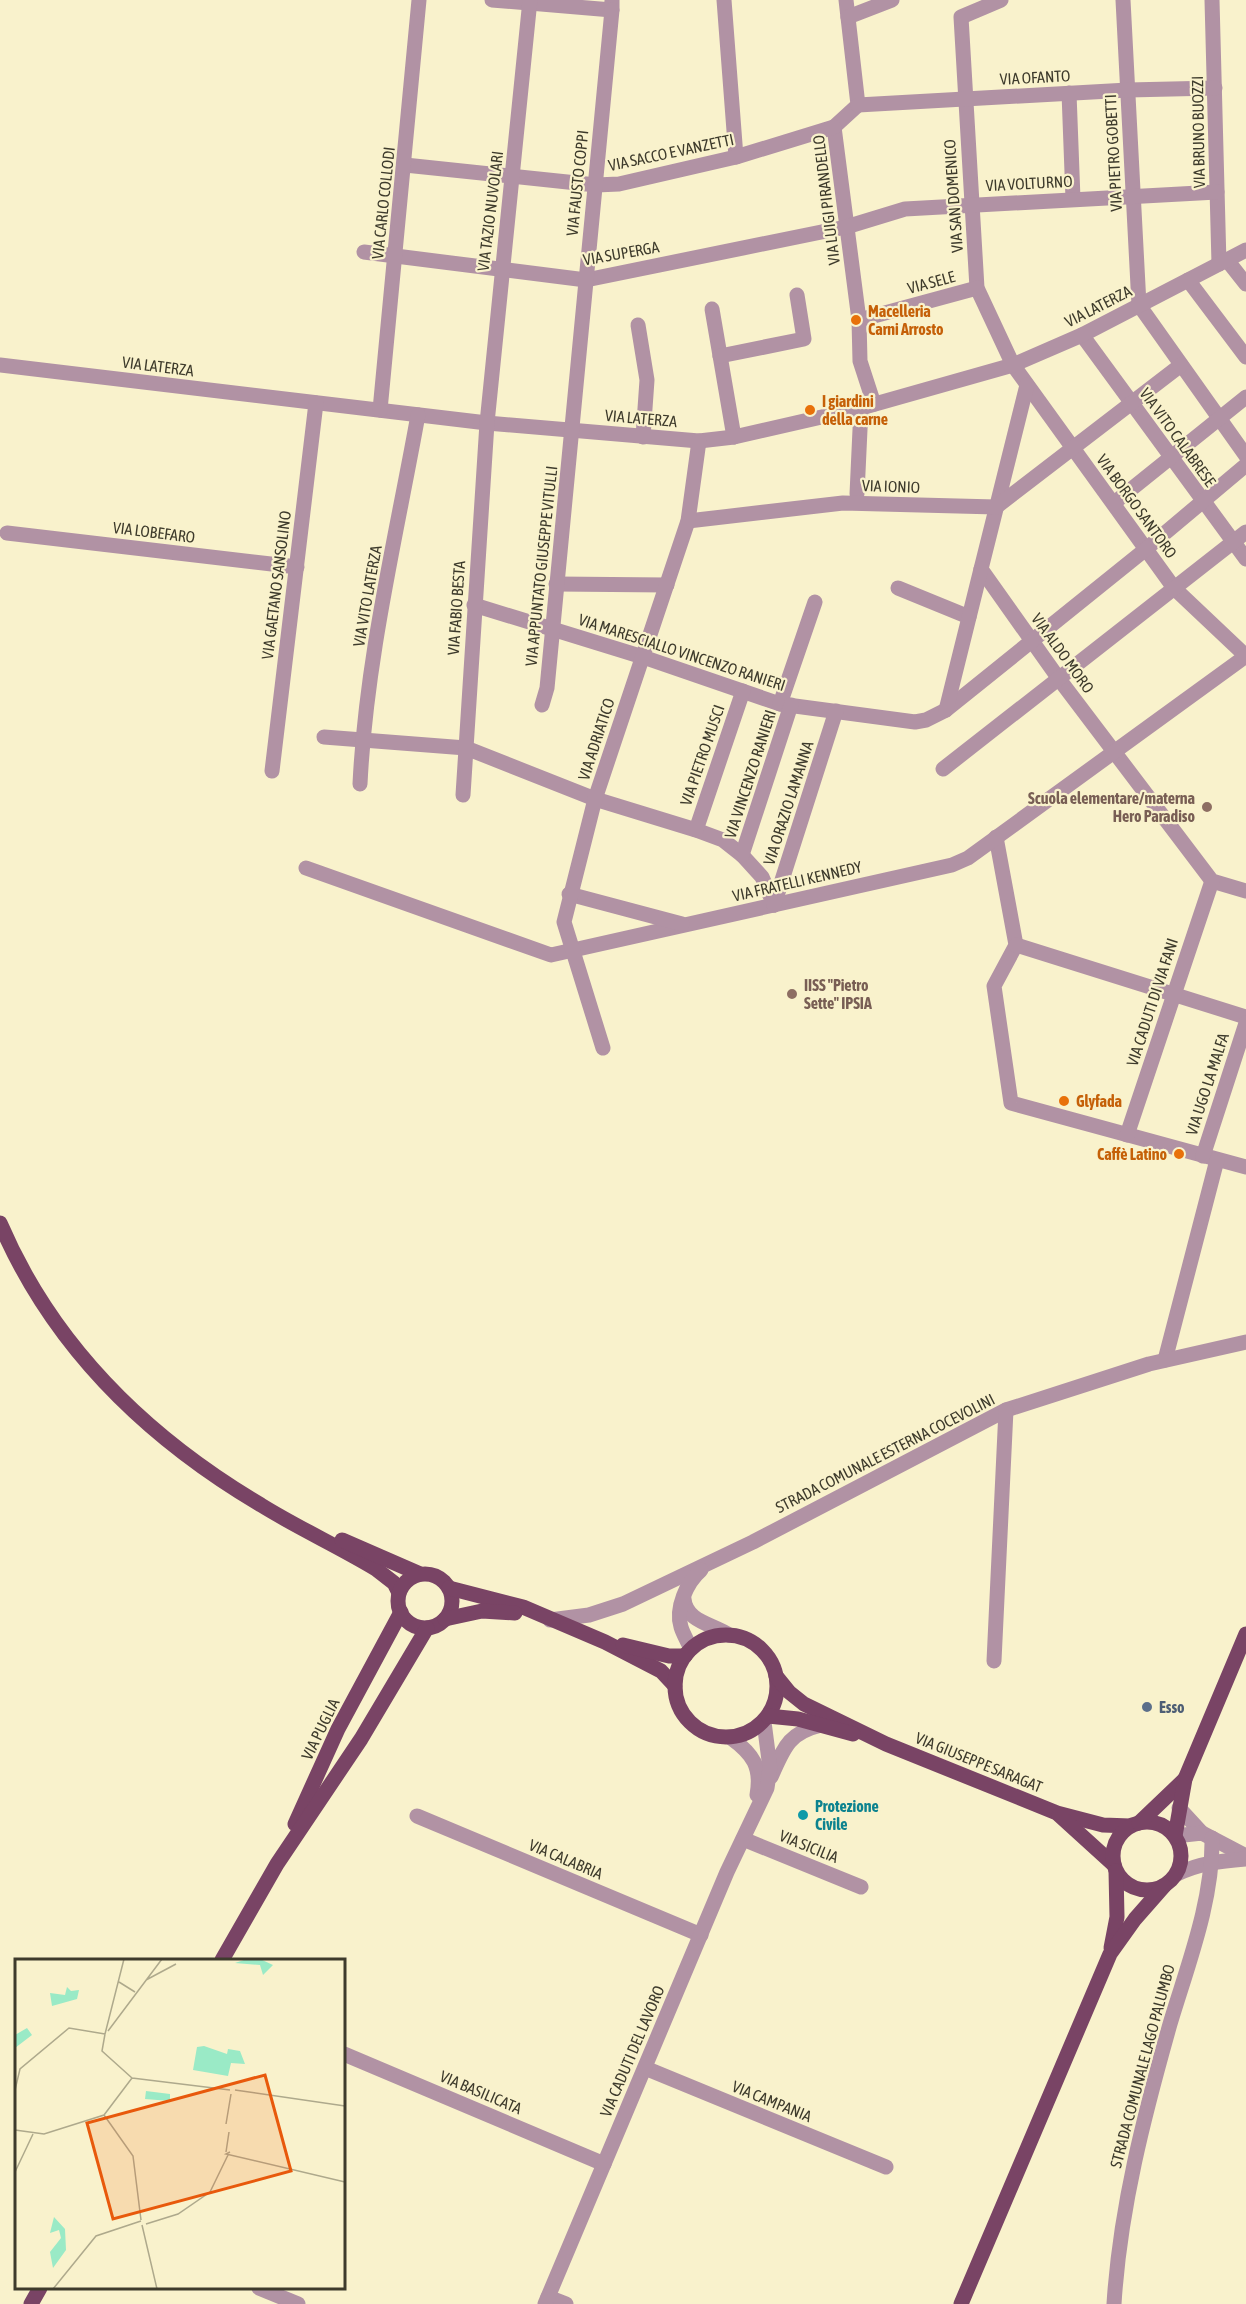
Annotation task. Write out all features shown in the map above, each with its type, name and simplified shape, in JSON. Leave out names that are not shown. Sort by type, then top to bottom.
[{"type":"main road","points":[[0,1223],[15,1258],[52,1320],[103,1380],[153,1428],[205,1469],[263,1507],[313,1532],[376,1569],[394,1583],[399,1593],[400,1612],[408,1622],[427,1628],[445,1619],[498,1610],[550,1620]]},
{"type":"main road","points":[[313,1532],[344,1540],[420,1574],[437,1576],[449,1588],[505,1601],[605,1642],[661,1671],[675,1686]]},
{"type":"main road","points":[[399,1593],[407,1580],[420,1574]]},
{"type":"main road","points":[[445,1619],[452,1604],[449,1588]]},
{"type":"main road","name":"VIA PUGLIA","points":[[223,1959],[276,1864],[338,1729],[400,1612]]},
{"type":"main road","name":"VIA PUGLIA","points":[[276,1864],[361,1739],[427,1628]]},
{"type":"main road","points":[[961,2304],[1110,1954],[1134,1919],[1177,1874],[1182,1856],[1175,1836],[1185,1779],[1246,1634]]},
{"type":"main road","points":[[776,1676],[775,1704],[766,1719],[749,1732],[731,1738],[707,1734],[687,1720],[681,1710],[675,1686],[676,1675],[688,1653],[709,1638],[729,1635],[748,1640],[766,1654],[776,1676],[789,1692],[804,1704],[886,1744]]},
{"type":"main road","points":[[605,1642],[669,1656],[688,1653]]},
{"type":"main road","points":[[766,1719],[821,1725],[886,1744]]},
{"type":"main road","name":"VIA GIUSEPPE SARAGAT","points":[[886,1744],[1057,1813],[1103,1825],[1134,1825]]},
{"type":"main road","points":[[1110,1954],[1117,1917],[1114,1847],[1123,1832],[1134,1825],[1185,1779]]},
{"type":"main road","name":"VIA GIUSEPPE SARAGAT","points":[[1057,1813],[1115,1868]]},
{"type":"main road","points":[[1134,1825],[1156,1823],[1175,1836]]},
{"type":"main road","points":[[1115,1868],[1123,1881],[1138,1890],[1156,1890],[1164,1886]]},
{"type":"main road","points":[[31,2304],[39,2289]]},
{"type":"street","name":"VIA CARLO COLLODI","points":[[380,410],[419,0]]},
{"type":"street","points":[[492,0],[612,5]]},
{"type":"street","points":[[724,0],[736,157]]},
{"type":"street","points":[[846,0],[858,105]]},
{"type":"street","points":[[848,17],[892,0]]},
{"type":"street","name":"VIA SAN DOMENICO","points":[[1001,0],[961,17],[977,288],[1013,365]]},
{"type":"street","name":"VIA PIETRO GOBETTI","points":[[1123,0],[1138,305]]},
{"type":"street","name":"VIA BRUNO BUOZZI","points":[[1212,0],[1217,192],[1223,262]]},
{"type":"street","name":"VIA TAZIO NUVOLARI","points":[[487,423],[529,2]]},
{"type":"street","name":"VIA FAUSTO COPPI","points":[[572,430],[612,5]]},
{"type":"street","name":"VIA OFANTO","points":[[858,105],[1128,90],[1215,88]]},
{"type":"street","points":[[1069,93],[1073,199]]},
{"type":"street","name":"VIA LUIGI PIRANDELLO","points":[[858,105],[834,127],[860,320],[860,361],[868,406]]},
{"type":"street","name":"VIA SACCO E VANZETTI","points":[[405,165],[596,185],[619,184],[736,157],[834,127]]},
{"type":"street","name":"VIA VOLTURNO","points":[[846,227],[905,208],[1217,192]]},
{"type":"street","name":"VIA SUPERGA","points":[[364,252],[586,279],[846,227]]},
{"type":"street","name":"VIA LATERZA","points":[[0,365],[487,423],[699,441],[734,437],[868,406],[1013,365],[1082,335],[1246,250]]},
{"type":"street","points":[[1223,262],[1246,284]]},
{"type":"street","points":[[1188,280],[1246,357]]},
{"type":"street","name":"VIA SELE","points":[[860,320],[977,288]]},
{"type":"street","points":[[720,356],[804,339],[798,295]]},
{"type":"street","points":[[1138,305],[1246,456]]},
{"type":"street","points":[[712,309],[734,437]]},
{"type":"street","points":[[638,325],[647,380],[643,436]]},
{"type":"street","name":"VIA VITO CALABRESE","points":[[1082,335],[1131,405],[1246,559]]},
{"type":"street","name":"VIA BORGO SANTORO","points":[[1013,365],[1174,588],[1246,656]]},
{"type":"street","points":[[996,507],[1075,450],[1181,365]]},
{"type":"street","points":[[946,710],[1028,385]]},
{"type":"street","points":[[1114,503],[1246,397]]},
{"type":"street","name":"VIA GAETANO SANSOLINO","points":[[273,771],[316,404]]},
{"type":"street","points":[[857,494],[868,406]]},
{"type":"street","name":"VIA VITO LATERZA","points":[[360,784],[362,742],[381,618],[418,414]]},
{"type":"street","name":"VIA FABIO BESTA","points":[[463,795],[487,423]]},
{"type":"street","name":"VIA APPUNTATO GIUSEPPE VITULLI","points":[[542,705],[547,688],[572,430]]},
{"type":"street","name":"VIA ADRIATICO","points":[[603,1048],[571,951],[564,922],[596,799],[688,521],[699,441]]},
{"type":"street","name":"VIA MARESCIALLO VINCENZO RANIERI","points":[[474,605],[643,657],[786,705],[915,722],[926,720],[946,710],[1146,549],[1246,465]]},
{"type":"street","name":"VIA IONIO","points":[[688,521],[843,503],[996,507]]},
{"type":"street","points":[[943,770],[1246,532]]},
{"type":"street","name":"VIA LOBEFARO","points":[[7,533],[297,567]]},
{"type":"street","name":"VIA ALDO MORO","points":[[981,569],[1113,752],[1212,881]]},
{"type":"street","points":[[556,584],[667,585]]},
{"type":"street","points":[[898,588],[969,617]]},
{"type":"street","name":"VIA VINCENZO RANIERI","points":[[742,855],[815,602]]},
{"type":"street","name":"VIA FRATELLI KENNEDY","points":[[306,868],[551,955],[571,951],[952,865],[968,858],[1246,656]]},
{"type":"street","name":"VIA PIETRO MUSCI","points":[[696,830],[743,691]]},
{"type":"street","name":"VIA ORAZIO LAMANNA","points":[[774,905],[836,711]]},
{"type":"street","points":[[324,738],[465,748],[596,799],[723,840],[742,855],[762,877],[774,905]]},
{"type":"street","points":[[996,837],[1016,945],[994,986],[1011,1103],[1246,1167]]},
{"type":"street","points":[[1212,881],[1246,891]]},
{"type":"street","name":"VIA CADUTI DI VIA FANI","points":[[1127,1135],[1212,881]]},
{"type":"street","points":[[570,894],[685,925]]},
{"type":"street","points":[[1016,945],[1246,1017]]},
{"type":"street","name":"VIA UGO LA MALFA","points":[[1165,1360],[1210,1158],[1246,1023]]},
{"type":"street","name":"STRADA COMUNALE ESTERNA COCEVOLINI","points":[[550,1620],[589,1615],[623,1604],[708,1564],[1006,1410],[1082,1384],[1165,1360],[1246,1342]]},
{"type":"street","points":[[994,1661],[1006,1410]]},
{"type":"street","points":[[688,1653],[680,1625],[684,1599],[693,1577],[708,1564]]},
{"type":"street","points":[[684,1599],[685,1607],[690,1615],[729,1635]]},
{"type":"street","points":[[766,1719],[770,1768],[766,1788]]},
{"type":"street","points":[[754,1812],[787,1743],[795,1734],[821,1725]]},
{"type":"street","points":[[731,1738],[750,1751],[757,1769],[758,1792],[754,1812]]},
{"type":"street","points":[[1179,1808],[1207,1836],[1246,1857]]},
{"type":"street","name":"VIA CADUTI DEL LAVORO","points":[[547,2300],[754,1812]]},
{"type":"street","name":"VIA CALABRIA","points":[[417,1816],[701,1935]]},
{"type":"street","points":[[1175,1836],[1207,1836]]},
{"type":"street","name":"STRADA COMUNALE LAGO PALUMBO","points":[[1114,2304],[1122,2220],[1128,2192],[1152,2088],[1209,1885],[1212,1861],[1207,1836]]},
{"type":"street","name":"VIA SICILIA","points":[[743,1839],[861,1887]]},
{"type":"street","points":[[1177,1874],[1195,1865],[1246,1857]]},
{"type":"street","name":"VIA BASILICATA","points":[[345,2054],[604,2164]]},
{"type":"street","name":"VIA CAMPANIA","points":[[645,2068],[886,2167]]},
{"type":"street","points":[[261,2289],[298,2304]]},
{"type":"street","points":[[547,2300],[566,2304]]},
{"type":"place","name":"Macelleria Carni Arrosto","points":[[856,320]]},
{"type":"place","name":"I giardini della carne","points":[[810,410]]},
{"type":"place","name":"Scuola elementare/materna Hero Paradiso","points":[[1207,807]]},
{"type":"place","name":"IISS \"Pietro Sette\" IPSIA","points":[[792,994]]},
{"type":"place","name":"Glyfada","points":[[1064,1101]]},
{"type":"place","name":"Caffè Latino","points":[[1179,1154]]},
{"type":"place","name":"Esso","points":[[1147,1707]]},
{"type":"place","name":"Protezione Civile","points":[[803,1815]]}]
